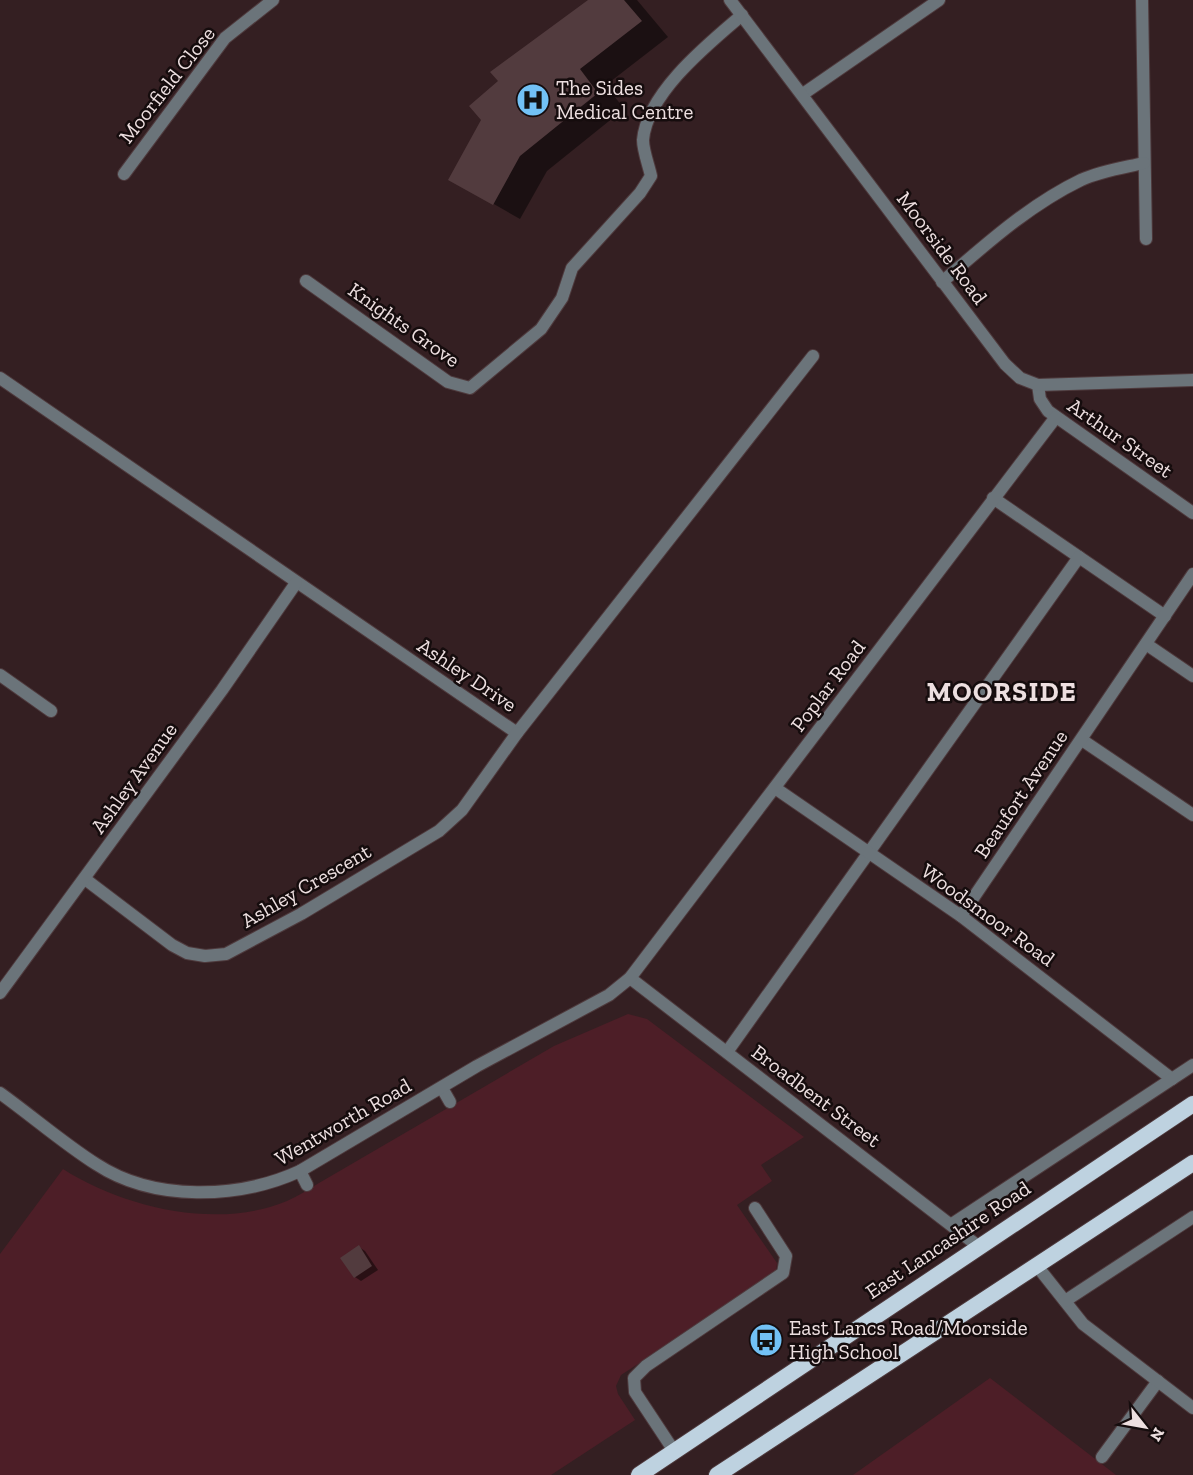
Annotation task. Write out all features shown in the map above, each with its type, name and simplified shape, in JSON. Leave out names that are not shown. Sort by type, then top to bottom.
[{"type":"highway","name":"East Lancashire Road","points":[[639,1475],[1193,1104]]},
{"type":"highway","points":[[717,1475],[1193,1163]]},
{"type":"street","name":"Moorfield Close","points":[[124,174],[225,38],[273,0]]},
{"type":"street","name":"Moorside Road","points":[[730,0],[1005,364],[1020,378],[1038,385]]},
{"type":"street","points":[[803,94],[939,0]]},
{"type":"street","points":[[1142,0],[1146,239]]},
{"type":"street","name":"Knights Grove","points":[[306,281],[448,382],[470,388],[541,329],[562,298],[572,268],[640,193],[651,177],[643,141],[652,110],[693,57],[742,15]]},
{"type":"street","points":[[942,282],[993,238],[1062,191],[1081,180],[1108,170],[1144,163]]},
{"type":"street","name":"Ashley Drive","points":[[0,378],[296,584],[517,733],[813,356]]},
{"type":"street","points":[[1038,385],[1193,380]]},
{"type":"street","name":"Arthur Street","points":[[1038,385],[1041,403],[1056,417],[1193,513]]},
{"type":"street","name":"Poplar Road","points":[[630,978],[1056,417]]},
{"type":"street","points":[[993,498],[1165,616]]},
{"type":"street","points":[[727,1052],[1079,557]]},
{"type":"street","name":"Beaufort Avenue","points":[[961,916],[1193,574]]},
{"type":"street","name":"Ashley Avenue","points":[[0,993],[85,879],[296,584]]},
{"type":"street","points":[[1146,644],[1193,676]]},
{"type":"street","points":[[0,675],[51,711]]},
{"type":"street","name":"Ashley Crescent","points":[[85,879],[187,953],[205,956],[225,954],[302,915],[451,822],[517,733]]},
{"type":"street","points":[[1082,740],[1193,815]]},
{"type":"street","name":"Woodsmoor Road","points":[[775,788],[961,916],[1172,1079]]},
{"type":"street","name":"Broadbent Street","points":[[630,978],[978,1246]]},
{"type":"street","name":"Wentworth Road","points":[[0,1093],[97,1165],[148,1186],[189,1191],[246,1190],[276,1182],[300,1171],[477,1066],[609,995],[630,978]]},
{"type":"street","points":[[952,1224],[1193,1065]]},
{"type":"street","points":[[442,1088],[450,1102]]},
{"type":"street","points":[[300,1171],[307,1185]]},
{"type":"street","points":[[674,1451],[635,1392],[634,1378],[646,1366],[783,1273],[786,1256],[755,1208]]},
{"type":"street","points":[[1065,1301],[1193,1217]]},
{"type":"street","points":[[1037,1266],[1083,1324],[1193,1408]]},
{"type":"street","points":[[1102,1457],[1158,1382]]},
{"type":"shaded area","points":[[628,1014],[647,1019],[804,1137],[761,1165],[772,1181],[737,1205],[777,1263],[776,1271],[770,1278],[621,1375],[616,1386],[618,1394],[635,1420],[551,1475],[0,1475],[0,1254],[63,1169],[114,1195],[172,1211],[231,1214],[260,1210],[299,1195],[554,1046]]},
{"type":"shaded area","points":[[990,1378],[1116,1475],[853,1475]]},
{"type":"building","name":"The Sides Medical Centre","points":[[588,0],[624,0],[642,21],[580,69],[598,93],[520,156],[493,205],[448,180],[481,120],[469,106],[498,81],[490,72]]},
{"type":"building","points":[[359,1245],[372,1266],[354,1278],[340,1258]]},
{"type":"place","name":"The Sides Medical Centre","points":[[533,100]]},
{"type":"place","name":"East Lancs Road/Moorside High School","points":[[766,1340]]},
{"type":"district","name":"MOORSIDE","points":[[1002,692]]}]
